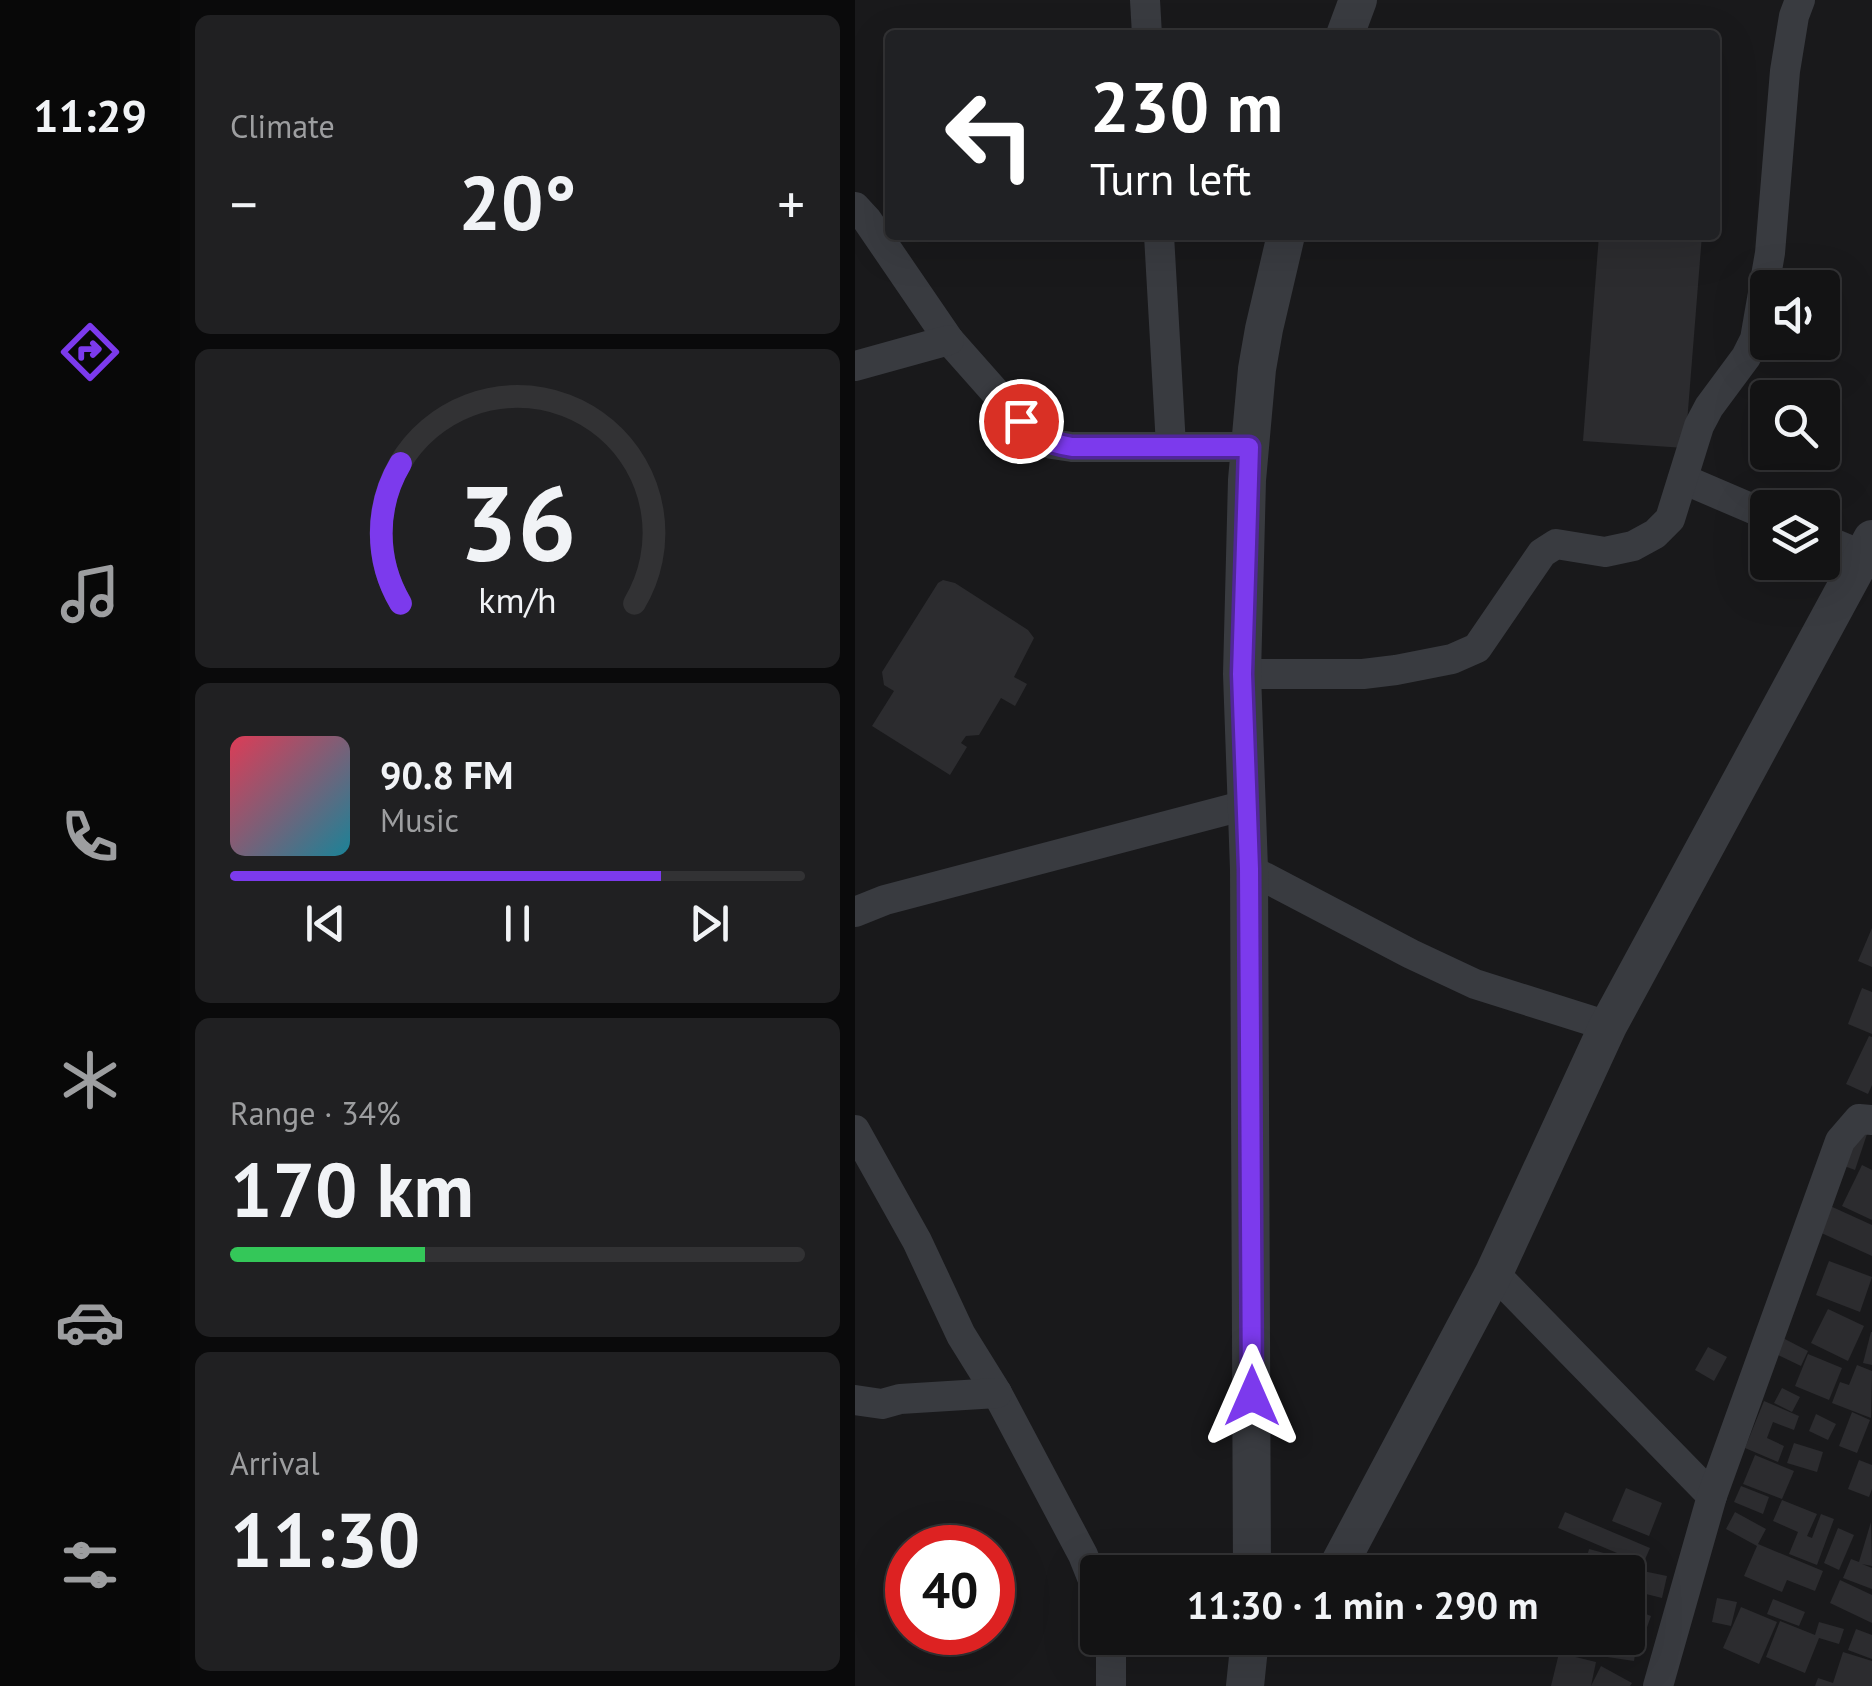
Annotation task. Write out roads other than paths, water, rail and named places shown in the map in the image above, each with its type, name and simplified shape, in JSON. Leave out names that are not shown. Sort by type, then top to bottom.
[{"type":"street","points":[[1145,0],[1147,30]]},
{"type":"street","points":[[1347,30],[1358,0]]},
{"type":"street","points":[[1242,674],[1363,674],[1452,659],[1477,648],[1542,554],[1556,544],[1605,552],[1633,546],[1655,534],[1670,519],[1699,426],[1755,339],[1770,253],[1785,71],[1800,0]]},
{"type":"street","points":[[855,207],[949,340],[1034,436],[1072,447],[1249,447]]},
{"type":"street","points":[[1159,240],[1171,446]]},
{"type":"street","points":[[1252,1555],[1249,869],[1242,674],[1249,447],[1263,329],[1285,240]]},
{"type":"street","points":[[855,366],[949,340]]},
{"type":"street","points":[[1683,479],[1750,508]]},
{"type":"street","points":[[1344,1555],[1494,1273],[1608,1026],[1868,548],[1840,542]]},
{"type":"street","points":[[855,912],[885,900],[1246,805]]},
{"type":"street","points":[[1249,869],[1475,984],[1608,1026]]},
{"type":"street","points":[[1691,1686],[1660,1681],[1712,1496],[1840,1142],[1859,1119],[1872,1120]]},
{"type":"street","points":[[855,1130],[917,1241],[961,1334],[997,1393],[1083,1555]]},
{"type":"street","points":[[1494,1273],[1712,1496]]},
{"type":"street","points":[[855,1400],[882,1404],[899,1398],[997,1393]]},
{"type":"street","points":[[1111,1655],[1111,1686]]},
{"type":"street","points":[[1245,1686],[1248,1655]]}]
